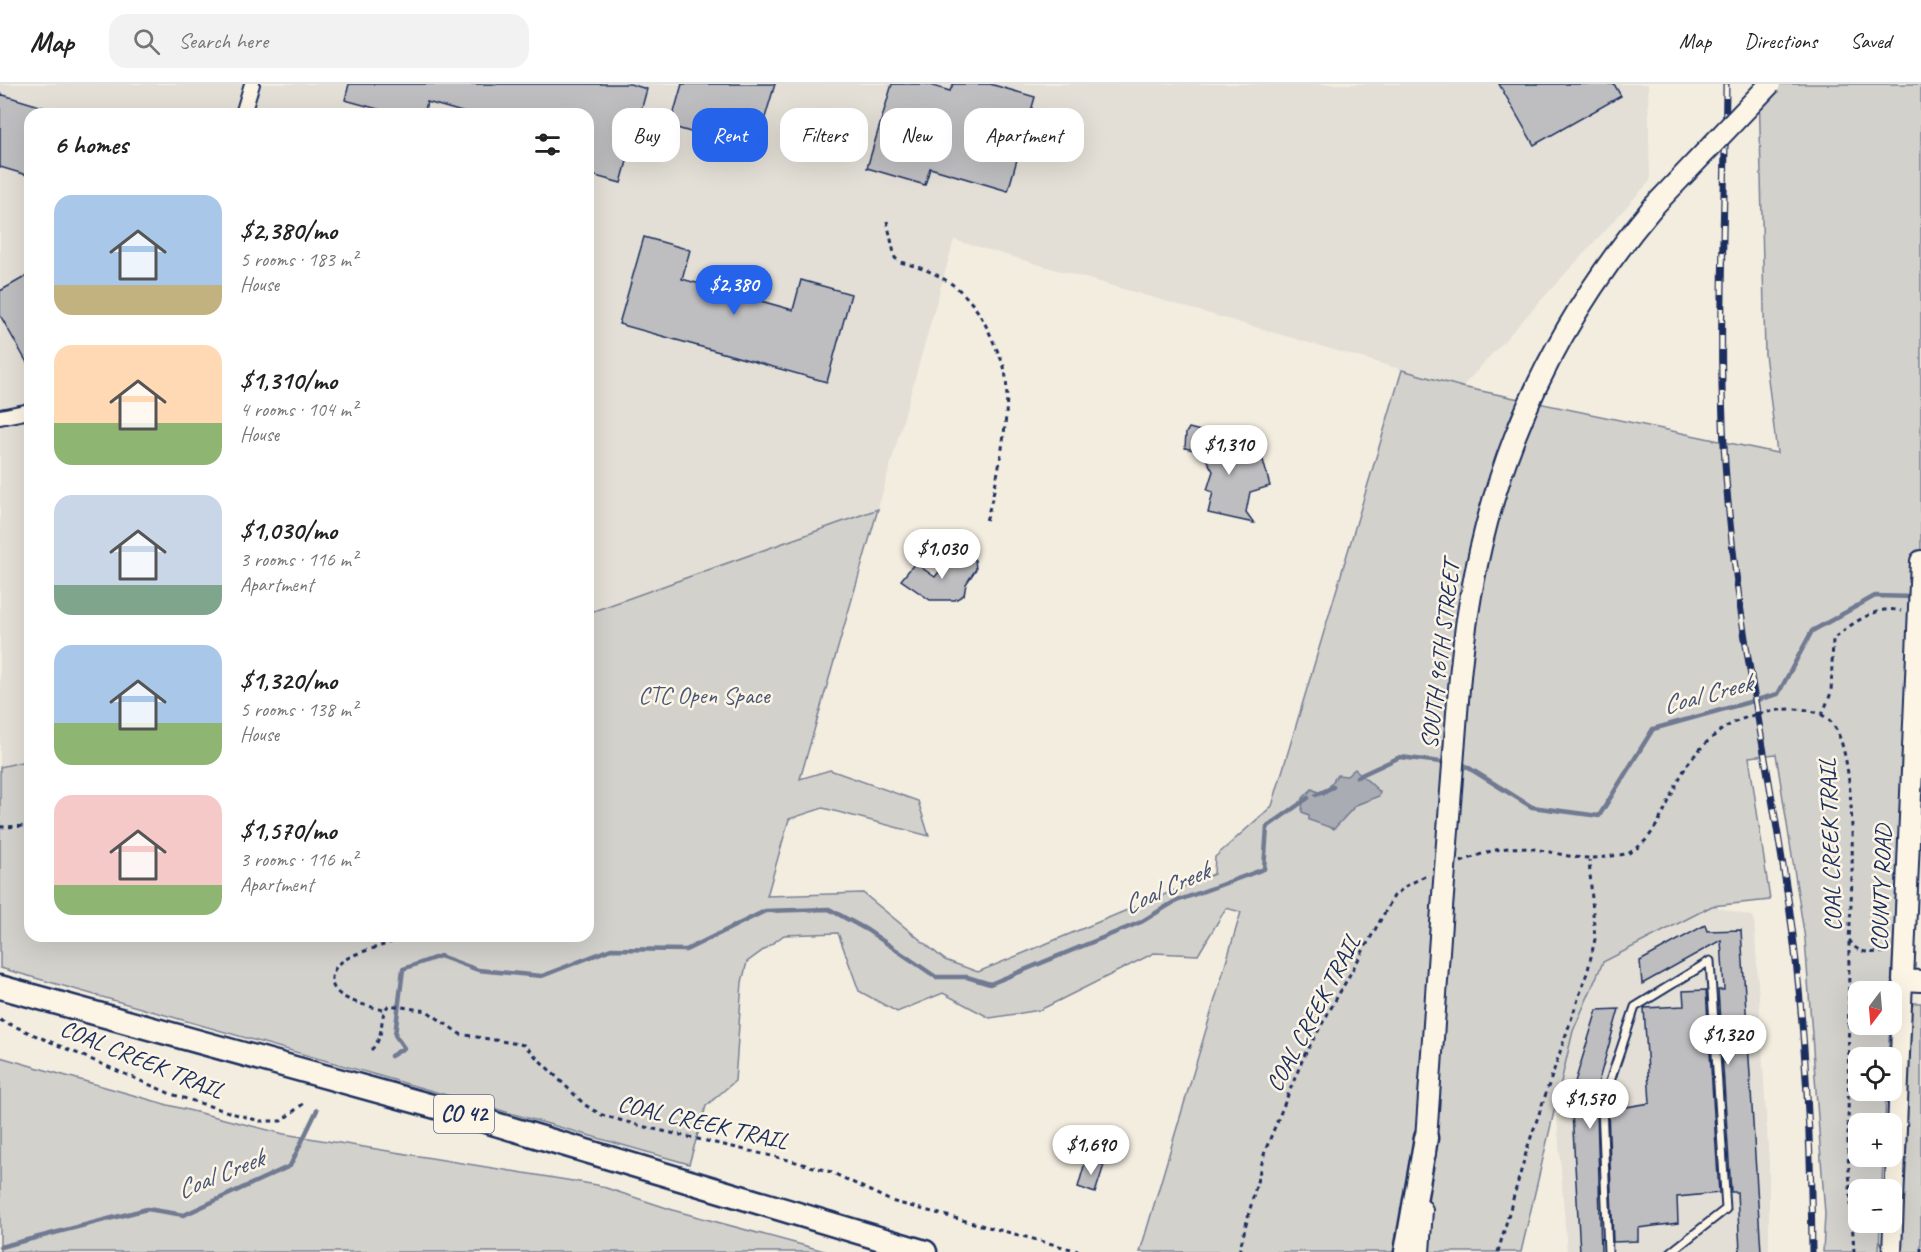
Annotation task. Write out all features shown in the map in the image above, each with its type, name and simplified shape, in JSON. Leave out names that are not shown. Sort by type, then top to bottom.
[{"type":"main road","name":"SOUTH 96TH STREET","points":[[1419,1252],[1462,643],[1479,548],[1491,501],[1524,411],[1569,324],[1594,284],[1622,243],[1653,207],[1770,84]]},
{"type":"main road","name":"COUNTY ROAD","points":[[1912,980],[1904,952],[1910,874],[1912,612],[1921,561]]},
{"type":"main road","name":"CO 42","points":[[0,987],[472,1116],[925,1252]]},
{"type":"main road","points":[[1406,1252],[1426,1138]]},
{"type":"street","points":[[245,108],[252,84]]},
{"type":"street","points":[[0,417],[24,412]]},
{"type":"street","name":"COUNTY ROAD","points":[[1892,1252],[1912,980]]},
{"type":"lane","points":[[1608,1252],[1602,1105],[1635,1007],[1710,961],[1726,1209],[1671,1252]]},
{"type":"path","points":[[887,221],[895,258],[961,288],[984,321],[1005,370],[1006,412],[993,504],[986,521]]},
{"type":"path","points":[[1498,848],[1523,848],[1589,860],[1628,853],[1650,838],[1681,774],[1695,755],[1729,724],[1747,715],[1792,708],[1822,715],[1831,693],[1833,639],[1856,621],[1866,617],[1887,610],[1912,612]]},
{"type":"path","name":"COAL CREEK TRAIL","points":[[1822,715],[1836,729],[1847,759],[1853,879],[1849,939],[1853,948],[1859,951],[1904,952]]},
{"type":"path","points":[[0,827],[24,826]]},
{"type":"path","points":[[1498,1252],[1528,1146],[1588,970],[1595,939],[1589,860]]},
{"type":"path","name":"COAL CREEK TRAIL","points":[[1239,1252],[1265,1151],[1304,1056],[1394,896]]},
{"type":"path","points":[[1849,939],[1848,1153],[1854,1252]]},
{"type":"path","points":[[371,1050],[379,1042],[383,1031],[383,1010],[339,995],[333,987],[332,976],[337,966],[346,960],[371,948],[395,942]]},
{"type":"path","name":"COAL CREEK TRAIL","points":[[383,1010],[389,1005],[420,1009],[436,1016],[460,1034],[524,1045],[585,1105],[602,1115],[640,1126],[789,1160],[831,1172],[891,1201],[1082,1252]]},
{"type":"path","name":"COAL CREEK TRAIL","points":[[0,1020],[171,1094],[236,1114],[260,1120],[281,1121],[303,1104]]},
{"type":"shaded area","points":[[0,84],[1648,84],[1650,181],[1462,387],[954,240],[878,509],[594,611],[594,108],[24,108],[24,761],[0,767]]},
{"type":"shaded area","points":[[1355,769],[1380,792],[1379,796],[1356,805],[1334,829],[1309,820],[1309,815],[1302,812],[1303,798],[1312,789],[1324,795],[1337,775],[1347,776]]},
{"type":"shaded area","points":[[1712,906],[1754,917],[1769,1162],[1769,1252],[1567,1252],[1556,1104],[1573,1031],[1603,962]]},
{"type":"green space","name":"CTC Open Space","points":[[1759,84],[1921,84],[1921,555],[1912,555],[1891,981],[1848,981],[1848,1035],[1889,1035],[1889,1047],[1848,1047],[1848,1101],[1886,1101],[1885,1113],[1848,1113],[1848,1167],[1883,1167],[1882,1179],[1848,1179],[1848,1233],[1880,1233],[1879,1252],[1823,1252],[1825,1214],[1805,939],[1776,754],[1749,757],[1770,900],[1712,906],[1603,962],[1573,1031],[1521,1252],[1140,1252],[1241,912],[1226,908],[1198,955],[1154,953],[1040,1010],[990,1018],[943,993],[897,1012],[859,991],[838,933],[784,935],[747,962],[742,982],[735,1081],[706,1106],[689,1164],[0,968],[0,767],[24,761],[24,942],[594,942],[594,611],[878,509],[800,779],[830,770],[918,801],[929,836],[823,808],[789,819],[767,896],[863,893],[945,960],[978,972],[1214,874],[1215,857],[1272,806],[1402,370],[1462,387],[1777,453],[1765,354]]},
{"type":"green space","points":[[1914,1003],[1921,1003],[1921,1252],[1900,1252],[1910,1010]]},
{"type":"green space","points":[[0,1057],[168,1105],[284,1134],[597,1185],[676,1211],[828,1252],[0,1252]]},
{"type":"building","points":[[349,84],[630,84],[647,89],[642,108],[612,108],[612,162],[627,162],[621,183],[594,176],[594,108],[448,108],[427,102],[426,108],[374,108],[345,100]]},
{"type":"building","points":[[682,84],[775,84],[768,108],[692,108],[692,132],[680,129],[680,108],[675,108]]},
{"type":"building","points":[[892,84],[926,84],[950,91],[953,84],[990,84],[1035,97],[1032,108],[964,108],[964,162],[1016,162],[1008,191],[930,168],[925,185],[867,168],[880,124],[880,162],[952,162],[952,108],[885,108]]},
{"type":"building","points":[[1499,84],[1614,84],[1621,96],[1534,145]]},
{"type":"building","points":[[0,94],[46,108],[24,108],[24,174],[0,167]]},
{"type":"building","points":[[644,237],[690,250],[682,279],[793,310],[801,280],[851,294],[827,382],[619,324]]},
{"type":"building","points":[[24,277],[24,357],[0,315],[0,291]]},
{"type":"building","points":[[1189,428],[1215,435],[1223,449],[1263,460],[1270,486],[1250,492],[1246,512],[1254,523],[1208,513],[1213,492],[1207,490],[1213,471],[1202,452],[1185,448],[1186,433]]},
{"type":"building","points":[[970,555],[975,560],[976,569],[966,584],[964,595],[955,600],[930,600],[901,580],[915,563],[935,577],[942,568],[953,566],[961,556]]},
{"type":"building","points":[[1705,925],[1707,931],[1741,930],[1761,1252],[1740,1252],[1737,1192],[1731,1192],[1718,990],[1724,990],[1721,940],[1642,984],[1640,961]]},
{"type":"building","points":[[1706,990],[1719,1193],[1677,1197],[1678,1223],[1638,1228],[1638,1241],[1613,1242],[1608,1110],[1650,1103],[1644,1008],[1684,1006],[1683,991]]},
{"type":"building","points":[[1619,1009],[1590,1112],[1597,1111],[1601,1252],[1580,1252],[1571,1095],[1597,1010]]},
{"type":"building","points":[[1086,1159],[1104,1165],[1095,1193],[1078,1187]]},
{"type":"waterway","name":"Coal Creek","points":[[1457,764],[1464,765],[1532,807],[1599,816],[1653,729],[1778,694],[1812,631],[1875,596],[1915,597]]},
{"type":"waterway","name":"Coal Creek","points":[[1357,777],[1400,757],[1449,763]]},
{"type":"waterway","name":"Coal Creek","points":[[1316,795],[1333,787]]},
{"type":"waterway","name":"Coal Creek","points":[[391,1056],[404,1048],[395,1035],[403,969],[440,956],[478,970],[542,976],[611,949],[686,950],[765,911],[829,909],[867,930],[936,977],[967,977],[990,984],[1141,922],[1174,902],[1264,869],[1267,827],[1308,798]]},
{"type":"waterway","name":"Coal Creek","points":[[0,1247],[147,1209],[184,1215],[290,1166],[317,1110]]},
{"type":"railway","points":[[1726,84],[1722,308],[1726,476],[1736,579],[1795,948],[1806,1078],[1812,1252]]}]
